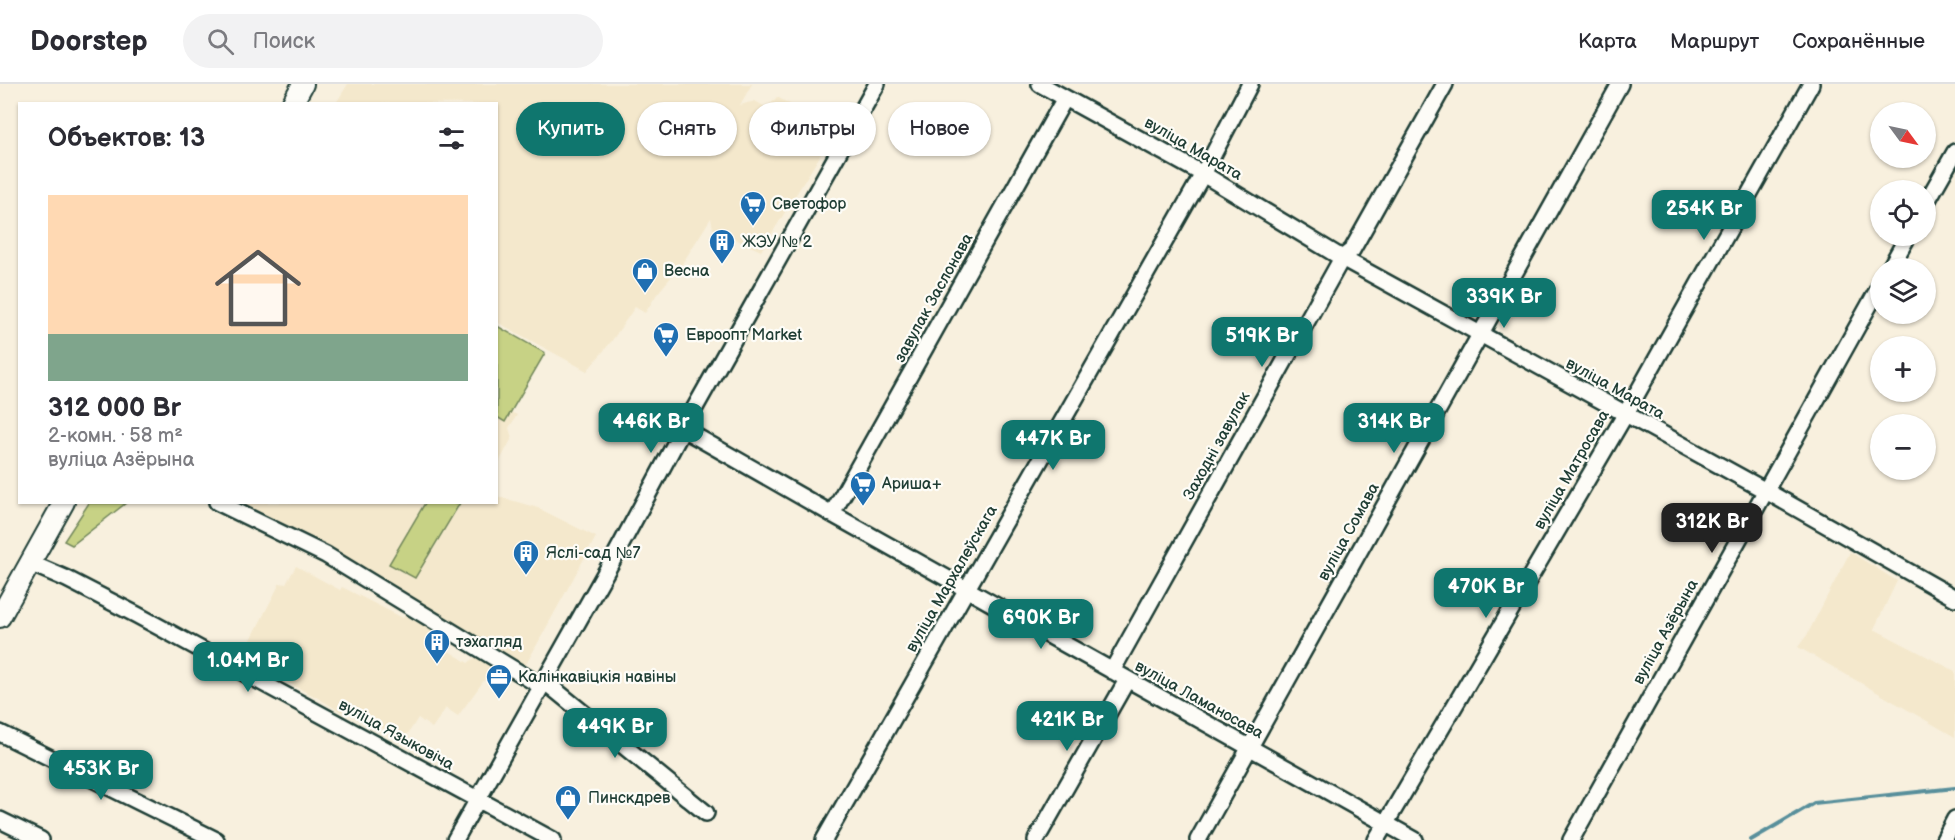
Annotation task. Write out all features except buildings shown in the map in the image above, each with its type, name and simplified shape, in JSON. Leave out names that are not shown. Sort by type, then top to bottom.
[{"type":"main road","points":[[293,102],[303,84]]},
{"type":"main road","points":[[0,617],[63,504]]},
{"type":"street","points":[[455,840],[877,84]]},
{"type":"street","name":"вуліца Марата","points":[[1040,84],[1203,174],[1342,258],[1766,491],[1955,598]]},
{"type":"street","name":"вуліца Мархалеўскага","points":[[824,840],[1203,174],[1250,84]]},
{"type":"street","name":"Заходні завулак","points":[[1112,672],[1342,258],[1352,250],[1445,84]]},
{"type":"street","name":"вуліца Сомава","points":[[1198,840],[1620,84]]},
{"type":"street","name":"вуліца Матросава","points":[[1376,840],[1625,415],[1811,84]]},
{"type":"street","name":"завулак Заслонава","points":[[832,514],[1065,98]]},
{"type":"street","points":[[1936,186],[1955,152]]},
{"type":"street","name":"вуліца Азёрына","points":[[1571,840],[1870,304]]},
{"type":"street","name":"вуліца Ламаносава","points":[[683,429],[1112,672],[1415,840]]},
{"type":"street","points":[[221,504],[326,555],[543,683],[706,813]]},
{"type":"street","name":"вуліца Языковіча","points":[[30,563],[137,615],[553,840]]},
{"type":"street","points":[[1036,840],[1127,680]]},
{"type":"street","points":[[0,733],[216,840]]},
{"type":"street","points":[[1944,840],[1955,819]]},
{"type":"street","points":[[0,820],[41,840]]},
{"type":"shaded area","points":[[348,84],[752,84],[740,105],[749,103],[749,156],[820,156],[761,251],[713,229],[711,218],[682,264],[657,294],[645,313],[635,307],[587,371],[498,323],[498,102],[337,102]]},
{"type":"shaded area","points":[[777,97],[786,102],[772,102]]},
{"type":"shaded area","points":[[498,406],[517,415],[509,428],[512,438],[498,464]]},
{"type":"shaded area","points":[[498,496],[538,508],[596,537],[523,670],[418,604],[242,504],[498,504]]},
{"type":"shaded area","points":[[1850,552],[1897,581],[1874,629],[1955,671],[1955,737],[1798,647],[1807,635]]},
{"type":"shaded area","points":[[296,566],[340,590],[342,587],[403,618],[405,615],[441,636],[441,646],[468,663],[476,657],[493,668],[458,716],[446,708],[432,728],[418,718],[404,740],[347,707],[341,712],[241,659],[280,583],[286,584]]},
{"type":"green space","points":[[498,327],[545,353],[505,422],[498,418]]},
{"type":"green space","points":[[88,504],[125,504],[72,545],[64,541]]},
{"type":"green space","points":[[424,504],[459,504],[415,578],[389,564]]},
{"type":"waterway","points":[[1751,840],[1814,803],[1955,788]]},
{"type":"place","name":"Светофор","points":[[753,227]]},
{"type":"place","name":"ЖЭУ № 2","points":[[722,265]]},
{"type":"place","name":"Весна","points":[[645,294]]},
{"type":"place","name":"Евроопт Market","points":[[666,358]]},
{"type":"place","name":"Ариша+","points":[[863,507]]},
{"type":"place","name":"Яслі-сад №7","points":[[526,576]]},
{"type":"place","name":"тэхагляд","points":[[437,665]]},
{"type":"place","name":"Калінкавіцкія навіны","points":[[499,700]]},
{"type":"place","name":"Пинскдрев","points":[[568,821]]}]
